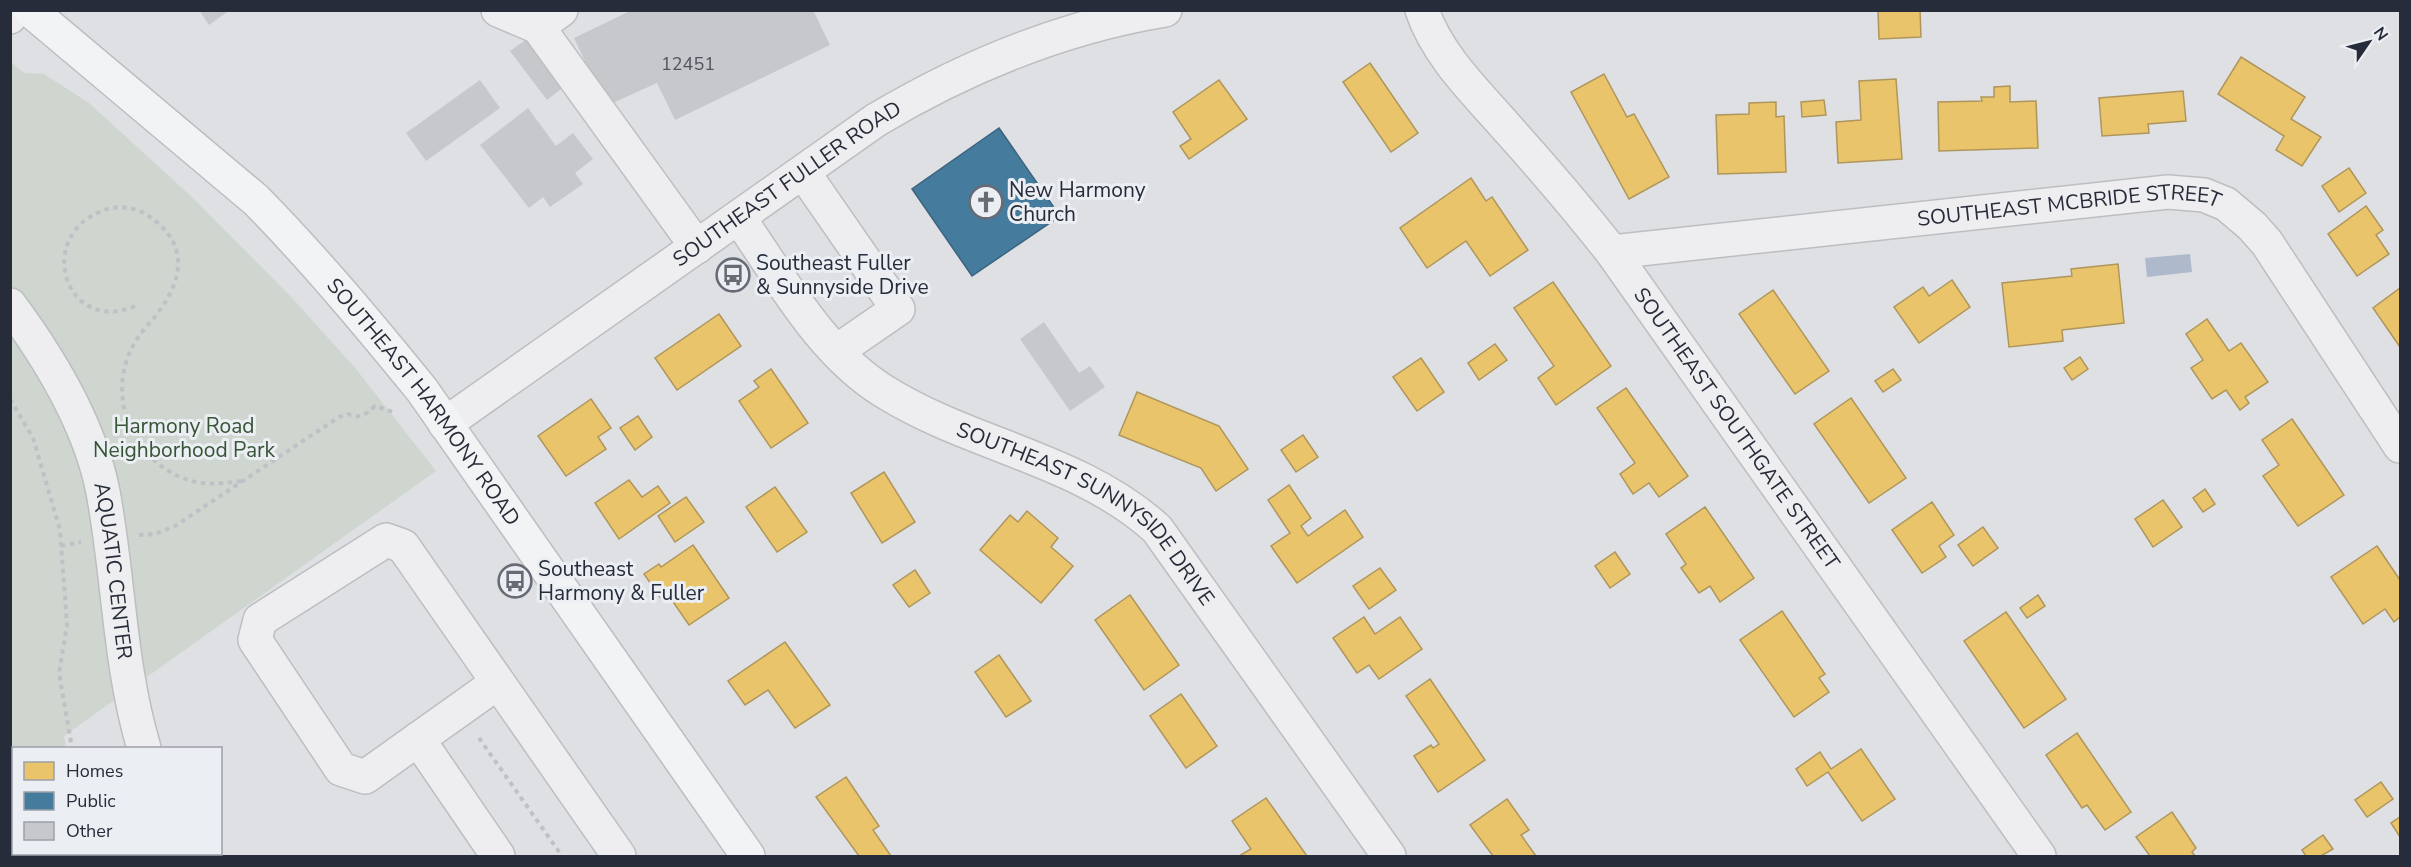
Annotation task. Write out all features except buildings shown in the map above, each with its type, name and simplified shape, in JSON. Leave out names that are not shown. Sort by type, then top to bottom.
[{"type":"main road","name":"SOUTHEAST HARMONY ROAD","points":[[30,10],[256,200],[291,235],[374,331],[422,390],[748,856]]},
{"type":"street","points":[[10,17],[15,10]]},
{"type":"street","points":[[498,10],[550,19],[697,247]]},
{"type":"street","name":"SOUTHEAST FULLER ROAD","points":[[445,424],[876,120],[916,96],[1062,22],[1121,18],[1165,10]]},
{"type":"street","name":"SOUTHEAST SOUTHGATE STREET","points":[[1422,10],[1427,26],[1450,62],[1572,202],[1612,252],[2039,856]]},
{"type":"street","points":[[803,172],[898,309],[837,351]]},
{"type":"street","name":"SOUTHEAST MCBRIDE STREET","points":[[1612,252],[2168,192],[2204,195],[2239,212],[2267,243],[2400,446]]},
{"type":"street","name":"SOUTHEAST SUNNYSIDE DRIVE","points":[[739,218],[814,326],[837,351],[884,392],[926,413],[1078,476],[1126,503],[1157,529],[1389,856]]},
{"type":"street","name":"AQUATIC CENTER","points":[[10,305],[42,348],[78,417],[102,490],[108,538],[117,582],[132,710],[144,747]]},
{"type":"street","points":[[497,683],[365,777],[341,769],[255,640],[260,620],[386,540],[403,546],[619,856]]},
{"type":"street","points":[[418,739],[498,856]]},
{"type":"path","points":[[135,306],[117,312],[100,311],[77,298],[68,281],[64,252],[69,235],[81,222],[109,208],[138,210],[154,220],[166,232],[177,252],[178,269],[172,295],[136,338],[121,379],[120,399],[129,427],[140,446],[175,474],[209,484],[243,481]]},
{"type":"path","points":[[10,399],[33,438],[48,480],[61,546],[67,625],[59,673],[72,747]]},
{"type":"path","points":[[61,546],[108,538],[155,534],[175,526],[339,417],[348,414],[356,417],[365,415],[375,406],[393,412]]},
{"type":"path","points":[[479,738],[562,856]]},
{"type":"green space","name":"Harmony Road Neighborhood Park","points":[[10,61],[24,73],[44,74],[89,103],[194,199],[293,299],[356,369],[436,471],[64,736],[66,747],[12,747],[12,855],[108,856],[11,856]]},
{"type":"water","points":[[2190,254],[2192,272],[2147,277],[2145,258]]},
{"type":"place","name":"New Harmony Church","points":[[986,202]]},
{"type":"place","name":"Southeast Fuller & Sunnyside Drive","points":[[733,275]]},
{"type":"place","name":"Southeast Harmony & Fuller","points":[[515,581]]}]
